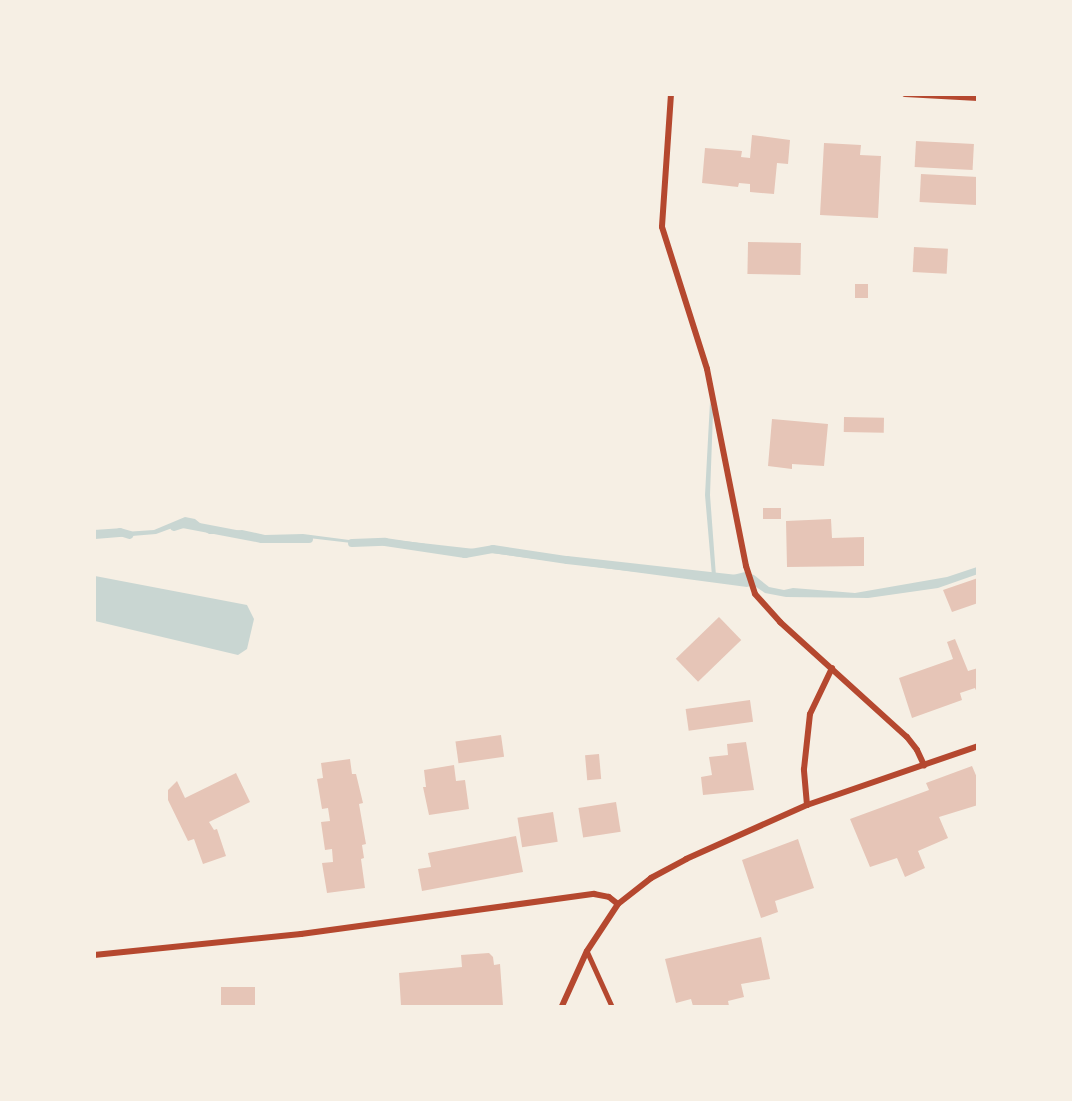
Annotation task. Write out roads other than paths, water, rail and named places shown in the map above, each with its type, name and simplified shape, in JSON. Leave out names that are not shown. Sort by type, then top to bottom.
[{"type":"street","points":[[671,94],[662,227],[707,369],[746,566],[755,594],[780,622],[907,737],[917,750],[924,765]]},
{"type":"street","points":[[904,94],[978,98]]},
{"type":"street","points":[[807,806],[804,770],[810,714],[832,668]]},
{"type":"street","points":[[562,1006],[587,951],[618,904],[651,878],[686,859],[807,806],[978,746]]},
{"type":"street","points":[[94,955],[301,934],[594,894],[609,897],[618,904]]},
{"type":"lane","points":[[587,951],[612,1006]]},
{"type":"waterway","points":[[174,527],[183,524],[262,539],[309,539]]},
{"type":"waterway","points":[[94,534],[120,532],[130,535]]},
{"type":"waterway","points":[[352,543],[385,542],[465,554],[493,549],[567,560],[737,579]]}]
